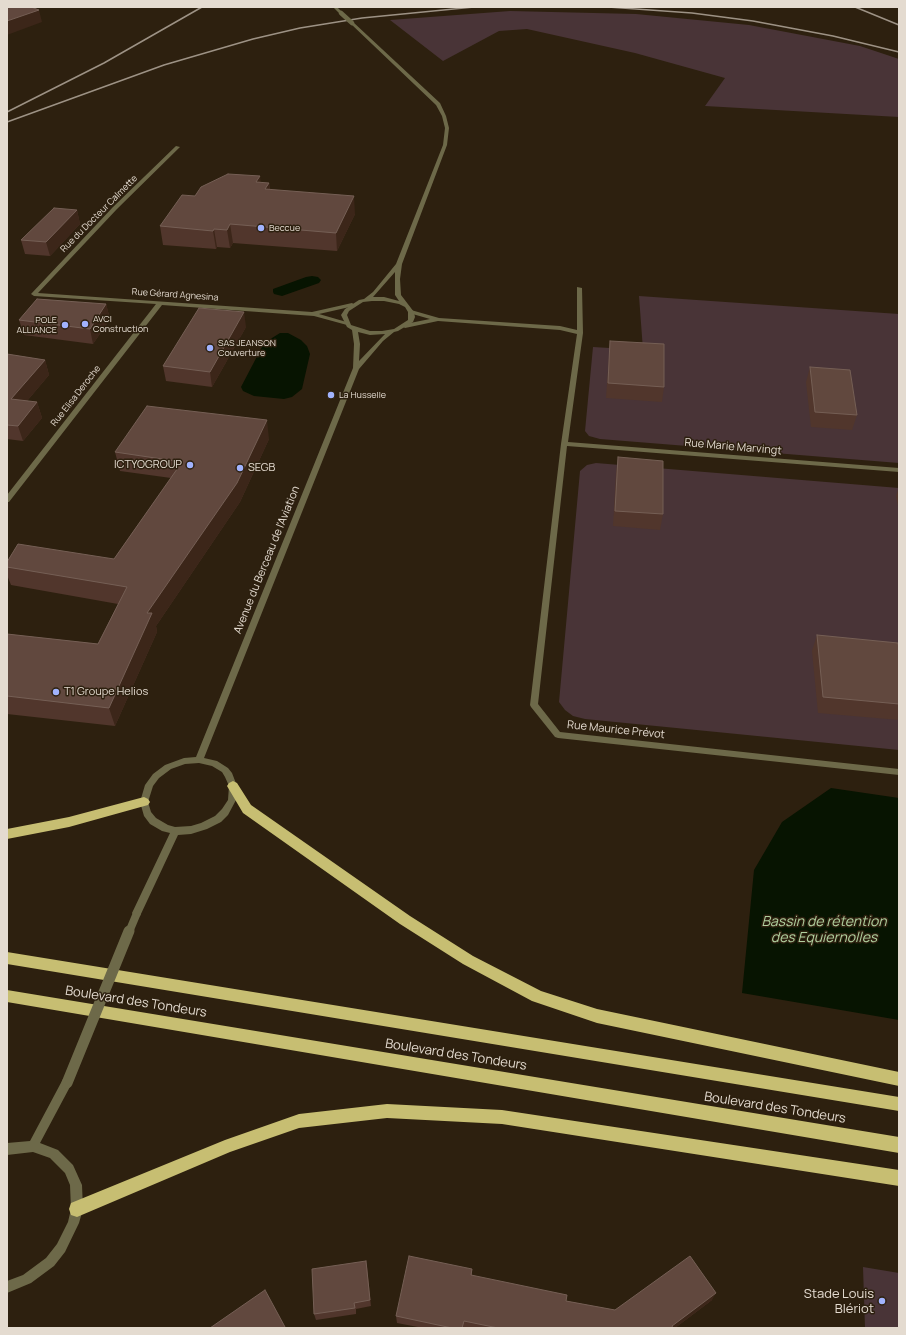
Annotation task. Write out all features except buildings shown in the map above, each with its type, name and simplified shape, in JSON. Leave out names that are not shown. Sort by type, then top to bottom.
[{"type":"highway","points":[[233,786],[247,809],[405,920],[468,960],[537,996],[597,1016],[899,1079]]},
{"type":"highway","points":[[7,834],[69,822],[144,802]]},
{"type":"highway","name":"Boulevard des Tondeurs","points":[[7,958],[899,1104]]},
{"type":"highway","name":"Boulevard des Tondeurs","points":[[7,996],[899,1145]]},
{"type":"highway","points":[[77,1209],[230,1145],[299,1121],[387,1111],[502,1117],[899,1178]]},
{"type":"street","points":[[335,7],[423,88],[438,104],[444,116],[447,128],[445,145],[399,264],[397,279],[398,295],[404,304],[411,312],[439,320],[560,328],[580,333]]},
{"type":"street","name":"Rue du Docteur Calmette","points":[[34,294],[110,214],[178,147]]},
{"type":"street","points":[[365,300],[375,293],[399,264]]},
{"type":"street","name":"Rue Maurice Prévot","points":[[579,288],[580,333],[564,444],[534,705],[558,735],[899,772]]},
{"type":"street","name":"Rue Gérard Agnesina","points":[[34,294],[314,314],[347,323]]},
{"type":"street","points":[[365,300],[384,298],[404,304]]},
{"type":"street","name":"Rue Gérard Agnesina","points":[[314,314],[352,305],[365,300]]},
{"type":"street","name":"Rue Elisa Deroche","points":[[7,500],[160,302]]},
{"type":"street","points":[[352,305],[344,315],[347,323],[355,329],[370,333],[391,332],[405,326],[439,320]]},
{"type":"street","points":[[405,326],[411,321],[411,312]]},
{"type":"street","name":"Avenue du Berceau de l'Aviation","points":[[199,760],[356,368],[358,344],[355,329]]},
{"type":"street","name":"Avenue du Berceau de l'Aviation","points":[[356,368],[381,340],[391,332]]},
{"type":"street","name":"Rue Marie Marvingt","points":[[564,444],[899,470]]},
{"type":"street","points":[[199,760],[214,763],[225,770],[229,775],[233,786],[232,800],[225,812],[218,819],[204,826],[191,830],[176,831],[165,828],[153,821],[147,813],[144,802],[149,785],[156,776],[168,767],[179,763],[199,760]]},
{"type":"street","points":[[33,1146],[66,1083],[137,913],[176,831]]},
{"type":"street","points":[[7,1149],[33,1146],[54,1154],[69,1169],[76,1185],[77,1209],[73,1223],[61,1248],[50,1262],[27,1279],[7,1287]]},
{"type":"shaded area","points":[[510,11],[636,14],[749,25],[860,46],[899,59],[899,117],[705,106],[725,78],[635,53],[527,29],[499,31],[443,61],[390,20]]},
{"type":"shaded area","points":[[639,296],[899,314],[899,463],[600,439],[589,436],[585,431],[593,347],[643,350]]},
{"type":"shaded area","points":[[596,463],[899,488],[899,750],[585,719],[573,716],[565,710],[559,702],[580,471],[587,465]]},
{"type":"shaded area","name":"Stade Louis Blériot","points":[[863,1267],[899,1273],[899,1328],[865,1328]]},
{"type":"water","points":[[312,276],[318,277],[321,280],[319,283],[282,296],[274,294],[273,292],[273,289]]},
{"type":"water","points":[[280,333],[288,333],[301,340],[307,346],[310,354],[302,389],[292,397],[284,399],[254,396],[243,391],[241,387],[264,343]]},
{"type":"water","name":"Bassin de rétention des Equiernolles","points":[[831,788],[899,798],[899,1020],[742,993],[754,870],[782,822]]},
{"type":"railway","points":[[7,112],[104,63],[202,7]]},
{"type":"railway","points":[[7,122],[164,65],[253,39],[300,28],[362,18],[474,7]]},
{"type":"railway","points":[[608,7],[692,13],[753,21],[833,36],[899,52]]},
{"type":"railway","points":[[855,7],[899,25]]},
{"type":"place","name":"Beccue","points":[[261,228]]},
{"type":"place","name":"AVCI Construction","points":[[85,324]]},
{"type":"place","name":"POLE ALLIANCE","points":[[65,325]]},
{"type":"place","name":"SAS JEANSON Couverture","points":[[210,348]]},
{"type":"place","name":"La Husselle","points":[[331,395]]},
{"type":"place","name":"ICTYOGROUP","points":[[190,465]]},
{"type":"place","name":"SEGB","points":[[240,468]]},
{"type":"place","name":"T1 Groupe Helios","points":[[56,692]]},
{"type":"place","name":"Stade Louis Blériot","points":[[882,1301]]}]
